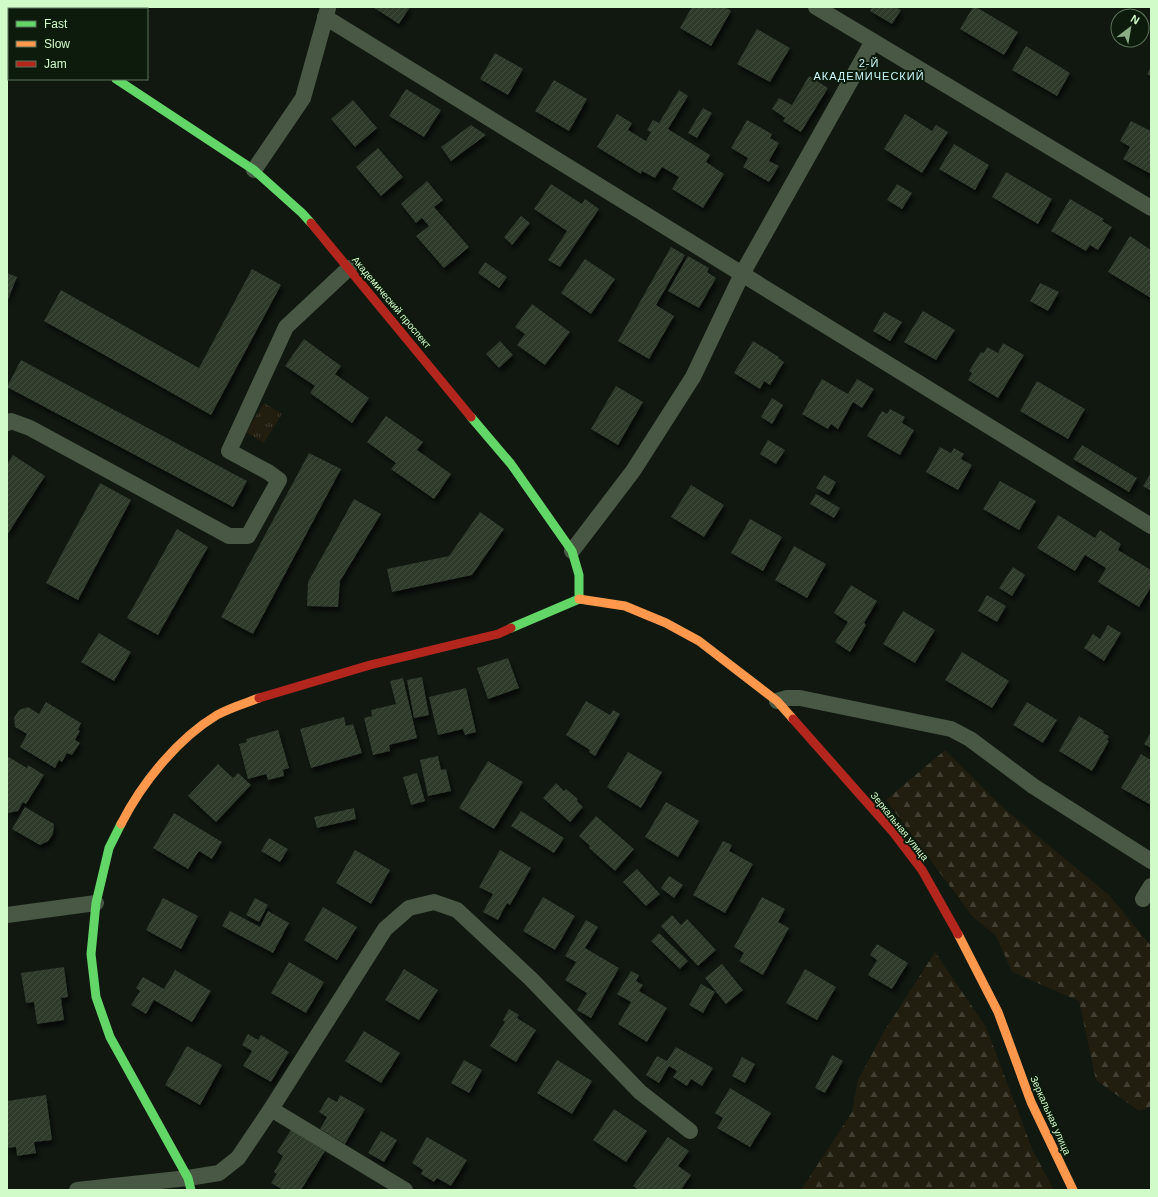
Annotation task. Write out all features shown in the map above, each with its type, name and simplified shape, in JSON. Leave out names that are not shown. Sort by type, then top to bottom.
[{"type":"street","points":[[816,7],[1151,208]]},
{"type":"street","points":[[254,170],[303,98],[327,12],[742,274],[1151,526]]},
{"type":"street","points":[[572,551],[633,471],[693,377],[742,274],[873,41]]},
{"type":"street","name":"Академический проспект","points":[[118,80],[254,170],[302,213],[511,464],[572,551],[579,575],[579,599]]},
{"type":"street","points":[[7,423],[11,421],[30,428],[230,536],[248,536],[279,480],[268,472],[229,451],[286,327],[349,268]]},
{"type":"street","points":[[190,1184],[128,1074],[108,1031],[96,997],[91,954],[96,903],[109,848],[130,806],[154,771],[184,741],[217,715],[250,701],[370,665],[498,634],[579,599]]},
{"type":"street","name":"Зеркальная улица","points":[[579,599],[625,606],[666,623],[699,641],[777,701],[893,832],[922,870],[953,925],[998,1012],[1031,1102],[1073,1190]]},
{"type":"street","points":[[777,701],[787,698],[800,698],[952,729],[970,739],[1033,786],[1151,861]]},
{"type":"street","points":[[77,1190],[190,1184],[219,1173],[238,1158],[271,1109],[385,929],[409,908],[434,902],[457,910],[531,979],[640,1092],[690,1131]]},
{"type":"street","points":[[7,915],[96,903]]},
{"type":"street","points":[[271,1109],[406,1190]]},
{"type":"green space","points":[[264,403],[282,414],[264,443],[246,432]]},
{"type":"green space","points":[[945,750],[1000,805],[1109,895],[1151,946],[1151,1107],[1139,1111],[1096,1080],[1079,1001],[1012,972],[996,936],[972,916],[886,800]]},
{"type":"green space","points":[[935,952],[986,1027],[1033,1151],[1054,1190],[801,1190],[852,1112],[858,1080],[883,1033]]},
{"type":"building","points":[[373,7],[410,7],[399,24]]},
{"type":"building","points":[[692,7],[725,7],[731,11],[711,46],[680,28]]},
{"type":"building","points":[[872,7],[895,7],[901,10],[892,24],[870,11]]},
{"type":"building","points":[[973,7],[976,7],[1018,32],[1004,55],[960,29]]},
{"type":"building","points":[[757,29],[790,48],[770,82],[737,64]]},
{"type":"building","points":[[1026,46],[1070,73],[1057,96],[1012,70]]},
{"type":"building","points":[[495,53],[523,69],[508,95],[480,79]]},
{"type":"building","points":[[1151,67],[1151,76],[1147,74]]},
{"type":"building","points":[[809,76],[828,88],[801,132],[783,121],[785,118],[772,109],[779,98],[792,105]]},
{"type":"building","points":[[554,80],[587,99],[569,131],[535,111]]},
{"type":"building","points":[[406,89],[441,110],[424,137],[389,116]]},
{"type":"building","points":[[679,90],[688,96],[668,129],[710,155],[706,162],[724,174],[703,208],[672,189],[679,177],[662,167],[655,178],[642,171],[641,174],[597,147],[617,114],[632,123],[628,130],[646,141],[651,132],[647,130],[653,120],[659,123]]},
{"type":"building","points":[[353,100],[377,128],[355,147],[331,119]]},
{"type":"building","points":[[703,108],[712,113],[697,138],[688,133]]},
{"type":"building","points":[[905,114],[932,131],[936,125],[948,132],[922,173],[884,149]]},
{"type":"building","points":[[747,120],[772,134],[770,138],[779,143],[769,161],[779,166],[769,182],[743,167],[748,158],[731,148]]},
{"type":"building","points":[[1131,121],[1151,131],[1151,174],[1123,159],[1130,147],[1120,141]]},
{"type":"building","points":[[471,125],[486,135],[451,161],[441,147]]},
{"type":"building","points":[[954,144],[989,165],[975,190],[939,169]]},
{"type":"building","points":[[378,148],[403,177],[381,196],[356,167]]},
{"type":"building","points":[[1006,172],[1052,199],[1038,224],[992,197]]},
{"type":"building","points":[[427,181],[443,200],[434,207],[469,247],[444,268],[416,236],[429,226],[422,218],[416,223],[401,204]]},
{"type":"building","points":[[551,184],[582,204],[585,199],[599,209],[560,267],[548,260],[567,231],[534,209]]},
{"type":"building","points":[[897,184],[912,193],[902,209],[887,200]]},
{"type":"building","points":[[1070,199],[1104,219],[1102,221],[1112,227],[1098,250],[1090,245],[1086,251],[1051,231]]},
{"type":"building","points":[[521,216],[530,223],[512,245],[504,237]]},
{"type":"building","points":[[1130,236],[1151,250],[1151,298],[1108,272]]},
{"type":"building","points":[[671,247],[685,255],[656,305],[674,316],[649,359],[618,341]]},
{"type":"building","points":[[688,256],[709,268],[707,272],[716,278],[699,308],[668,291]]},
{"type":"building","points":[[585,259],[615,279],[591,314],[561,293]]},
{"type":"building","points":[[485,262],[507,277],[499,288],[478,273]]},
{"type":"building","points":[[252,269],[281,285],[211,415],[44,321],[61,290],[199,368]]},
{"type":"building","points":[[7,273],[17,277],[7,302]]},
{"type":"building","points":[[1040,283],[1059,292],[1048,311],[1030,301]]},
{"type":"building","points":[[532,304],[570,332],[545,365],[517,345],[525,334],[515,327]]},
{"type":"building","points":[[923,311],[955,330],[936,360],[904,342]]},
{"type":"building","points":[[884,312],[902,322],[890,341],[873,331]]},
{"type":"building","points":[[304,339],[341,366],[335,374],[369,398],[352,423],[310,393],[315,386],[285,366]]},
{"type":"building","points":[[500,341],[513,355],[499,368],[486,354]]},
{"type":"building","points":[[753,341],[779,357],[778,358],[784,362],[770,385],[764,381],[760,389],[734,373]]},
{"type":"building","points":[[1003,343],[1024,355],[998,398],[968,380],[972,373],[969,371],[981,352],[984,353],[987,347],[998,353]]},
{"type":"building","points":[[21,360],[247,481],[233,507],[7,387]]},
{"type":"building","points":[[822,379],[848,394],[857,379],[874,389],[862,408],[853,402],[838,429],[831,424],[828,429],[802,414]]},
{"type":"building","points":[[1037,381],[1085,409],[1068,439],[1020,411]]},
{"type":"building","points":[[616,386],[643,402],[618,445],[591,429]]},
{"type":"building","points":[[772,398],[783,405],[772,424],[761,417]]},
{"type":"building","points":[[890,409],[905,417],[902,423],[914,430],[900,455],[867,436],[882,411],[887,414]]},
{"type":"building","points":[[386,416],[423,442],[417,450],[451,474],[434,499],[391,469],[396,463],[367,442]]},
{"type":"building","points":[[768,440],[785,450],[776,464],[760,454]]},
{"type":"building","points":[[1082,445],[1137,478],[1129,492],[1073,459]]},
{"type":"building","points":[[940,447],[951,453],[954,448],[964,454],[961,459],[972,465],[958,490],[926,472]]},
{"type":"building","points":[[309,453],[341,469],[253,634],[221,617]]},
{"type":"building","points":[[13,455],[45,476],[7,535],[7,464]]},
{"type":"building","points":[[1151,473],[1151,491],[1143,486]]},
{"type":"building","points":[[824,475],[836,482],[829,495],[816,488]]},
{"type":"building","points":[[1000,481],[1036,501],[1019,530],[983,509]]},
{"type":"building","points":[[100,483],[131,500],[78,600],[46,583]]},
{"type":"building","points":[[691,485],[724,505],[704,537],[671,517]]},
{"type":"building","points":[[816,494],[840,508],[834,518],[810,504]]},
{"type":"building","points":[[354,499],[381,514],[340,581],[338,607],[307,606],[308,582]]},
{"type":"building","points":[[480,512],[504,529],[472,575],[392,592],[387,569],[449,556]]},
{"type":"building","points":[[1058,515],[1095,538],[1100,530],[1121,544],[1118,550],[1151,570],[1151,587],[1139,607],[1098,582],[1106,568],[1085,555],[1075,571],[1037,548]]},
{"type":"building","points":[[750,519],[782,537],[763,571],[731,553]]},
{"type":"building","points":[[177,529],[208,547],[158,635],[127,618]]},
{"type":"building","points":[[794,546],[826,564],[807,598],[775,580]]},
{"type":"building","points":[[1013,567],[1025,575],[1012,596],[999,588]]},
{"type":"building","points":[[851,585],[877,601],[864,623],[866,625],[850,652],[835,642],[848,622],[834,613]]},
{"type":"building","points":[[987,595],[1006,606],[997,622],[978,611]]},
{"type":"building","points":[[903,611],[935,630],[915,663],[883,644]]},
{"type":"building","points":[[1108,625],[1121,633],[1104,661],[1084,648],[1093,634],[1100,639]]},
{"type":"building","points":[[99,633],[131,652],[114,681],[81,662]]},
{"type":"building","points":[[962,652],[1009,681],[992,708],[945,680]]},
{"type":"building","points":[[508,658],[519,688],[488,699],[477,668]]},
{"type":"building","points":[[422,677],[429,715],[414,718],[407,680]]},
{"type":"building","points":[[403,678],[417,738],[389,745],[390,751],[373,755],[364,718],[372,716],[371,710],[396,704],[390,681]]},
{"type":"building","points":[[466,688],[476,732],[465,735],[463,729],[438,735],[429,697]]},
{"type":"building","points":[[586,701],[610,715],[613,710],[620,714],[595,756],[589,752],[590,750],[566,735]]},
{"type":"building","points":[[46,702],[81,723],[78,730],[80,731],[75,740],[80,743],[72,755],[67,753],[62,762],[59,760],[55,768],[20,747],[27,734],[15,727],[14,718],[19,710],[28,707],[39,714]]},
{"type":"building","points":[[1027,702],[1057,720],[1043,743],[1013,725]]},
{"type":"building","points":[[1079,716],[1104,731],[1103,733],[1109,736],[1107,740],[1109,741],[1092,771],[1059,751]]},
{"type":"building","points":[[344,717],[346,726],[353,724],[362,753],[311,768],[300,729]]},
{"type":"building","points":[[278,730],[289,768],[283,770],[284,776],[268,780],[266,774],[248,779],[239,744],[247,742],[246,739]]},
{"type":"building","points":[[1151,732],[1151,748],[1144,744]]},
{"type":"building","points":[[628,752],[662,772],[641,808],[607,787]]},
{"type":"building","points":[[1141,754],[1151,760],[1151,805],[1121,788]]},
{"type":"building","points":[[7,756],[27,768],[28,765],[44,775],[26,804],[23,802],[18,811],[8,813]]},
{"type":"building","points":[[438,756],[441,770],[446,769],[451,791],[428,796],[420,760]]},
{"type":"building","points":[[488,761],[523,782],[494,829],[459,808]]},
{"type":"building","points":[[218,764],[233,778],[238,773],[251,785],[216,822],[188,796]]},
{"type":"building","points":[[417,773],[425,801],[411,805],[403,777]]},
{"type":"building","points":[[556,783],[564,791],[566,789],[578,799],[577,801],[583,807],[570,822],[543,798]]},
{"type":"building","points":[[666,802],[699,821],[678,857],[645,837]]},
{"type":"building","points":[[25,807],[54,824],[53,834],[48,841],[40,845],[12,829]]},
{"type":"building","points":[[354,808],[356,819],[317,828],[314,817]]},
{"type":"building","points":[[521,811],[564,838],[554,853],[511,826]]},
{"type":"building","points":[[174,813],[222,842],[212,859],[199,851],[188,869],[153,848]]},
{"type":"building","points":[[596,816],[634,849],[615,871],[589,848],[590,846],[579,836]]},
{"type":"building","points":[[269,838],[288,849],[280,862],[261,851]]},
{"type":"building","points":[[723,841],[732,845],[729,851],[753,864],[725,913],[693,895]]},
{"type":"building","points":[[355,850],[390,870],[371,904],[336,883]]},
{"type":"building","points":[[500,850],[531,868],[510,905],[507,903],[498,920],[483,912],[493,894],[479,887]]},
{"type":"building","points":[[637,869],[660,894],[646,906],[623,882]]},
{"type":"building","points":[[669,876],[683,885],[674,898],[661,888]]},
{"type":"building","points":[[543,897],[575,916],[555,950],[523,931]]},
{"type":"building","points":[[762,897],[785,909],[778,922],[789,928],[763,975],[739,961],[744,953],[734,947]]},
{"type":"building","points":[[163,898],[198,916],[181,949],[146,930]]},
{"type":"building","points":[[255,898],[268,905],[259,922],[246,915]]},
{"type":"building","points":[[323,907],[357,927],[337,960],[304,940]]},
{"type":"building","points":[[230,911],[260,927],[268,911],[289,923],[273,953],[222,926]]},
{"type":"building","points":[[672,915],[681,925],[687,919],[716,950],[698,966],[661,926]]},
{"type":"building","points":[[586,920],[598,927],[585,948],[619,968],[591,1018],[577,1010],[587,993],[565,980],[576,962],[565,956]]},
{"type":"building","points":[[659,933],[688,961],[680,969],[651,941]]},
{"type":"building","points":[[877,944],[908,963],[892,989],[868,975],[877,960],[870,955]]},
{"type":"building","points":[[289,962],[324,982],[306,1013],[271,993]]},
{"type":"building","points":[[722,964],[743,990],[726,1004],[705,978]]},
{"type":"building","points":[[64,967],[68,997],[61,998],[64,1020],[37,1024],[34,1002],[26,1003],[21,973]]},
{"type":"building","points":[[404,969],[438,990],[419,1020],[385,1000]]},
{"type":"building","points":[[805,969],[836,987],[817,1020],[786,1003]]},
{"type":"building","points":[[175,970],[211,991],[192,1022],[154,1000],[146,1014],[131,1005],[140,991],[136,988],[143,977],[164,989]]},
{"type":"building","points":[[631,971],[639,975],[636,981],[643,985],[639,991],[667,1008],[647,1042],[618,1024],[631,1002],[617,994]]},
{"type":"building","points":[[701,984],[715,992],[703,1013],[689,1005]]},
{"type":"building","points":[[509,1009],[519,1015],[517,1018],[536,1030],[516,1062],[490,1046],[505,1022],[503,1020]]},
{"type":"building","points":[[364,1031],[400,1053],[381,1083],[345,1061]]},
{"type":"building","points":[[248,1034],[258,1040],[261,1035],[289,1052],[271,1082],[243,1066],[252,1051],[242,1045]]},
{"type":"building","points":[[187,1046],[222,1065],[200,1105],[165,1085]]},
{"type":"building","points":[[676,1047],[713,1068],[702,1086],[691,1079],[687,1086],[673,1077],[677,1071],[669,1066],[659,1083],[646,1075],[657,1056],[667,1061]]},
{"type":"building","points":[[832,1055],[843,1061],[825,1093],[815,1088]]},
{"type":"building","points":[[742,1057],[755,1064],[745,1083],[732,1076]]},
{"type":"building","points":[[464,1060],[482,1070],[469,1093],[451,1083]]},
{"type":"building","points":[[557,1060],[592,1081],[572,1114],[537,1093]]},
{"type":"building","points":[[730,1088],[771,1113],[750,1147],[717,1128],[723,1118],[715,1113]]},
{"type":"building","points":[[46,1095],[52,1140],[34,1142],[36,1153],[17,1156],[16,1147],[7,1148],[7,1101]]},
{"type":"building","points":[[340,1095],[365,1109],[345,1144],[320,1129],[327,1117],[319,1112],[328,1097],[337,1102]]},
{"type":"building","points":[[614,1109],[647,1131],[626,1162],[593,1140]]},
{"type":"building","points":[[291,1130],[325,1151],[301,1190],[283,1190],[271,1183],[277,1174],[274,1172],[283,1156],[277,1152]]},
{"type":"building","points":[[381,1131],[397,1140],[384,1162],[368,1153]]},
{"type":"building","points":[[427,1137],[467,1160],[451,1186],[437,1178],[434,1182],[421,1174],[423,1170],[412,1163]]},
{"type":"building","points":[[668,1137],[689,1151],[678,1166],[691,1175],[681,1190],[639,1190],[633,1186]]},
{"type":"traffic: fast","points":[[118,80],[254,170],[311,223]]},
{"type":"traffic: fast","points":[[471,417],[511,464],[572,551],[579,575],[579,599]]},
{"type":"traffic: fast","points":[[511,628],[579,599]]},
{"type":"traffic: fast","points":[[121,824],[109,848],[96,903],[91,954],[96,997],[110,1037],[188,1178],[191,1190]]},
{"type":"traffic: slow","points":[[579,599],[625,606],[666,623],[699,641],[777,701],[793,719]]},
{"type":"traffic: slow","points":[[121,824],[139,793],[150,778],[188,736],[217,715],[259,698]]},
{"type":"traffic: slow","points":[[958,934],[998,1012],[1031,1102],[1073,1190]]},
{"type":"traffic: jam","points":[[311,223],[471,417]]},
{"type":"traffic: jam","points":[[259,698],[370,665],[498,634],[511,628]]},
{"type":"traffic: jam","points":[[793,719],[893,832],[922,870],[958,934]]},
{"type":"district","name":"2-Й АКАДЕМИЧЕСКИЙ","points":[[869,69]]}]
